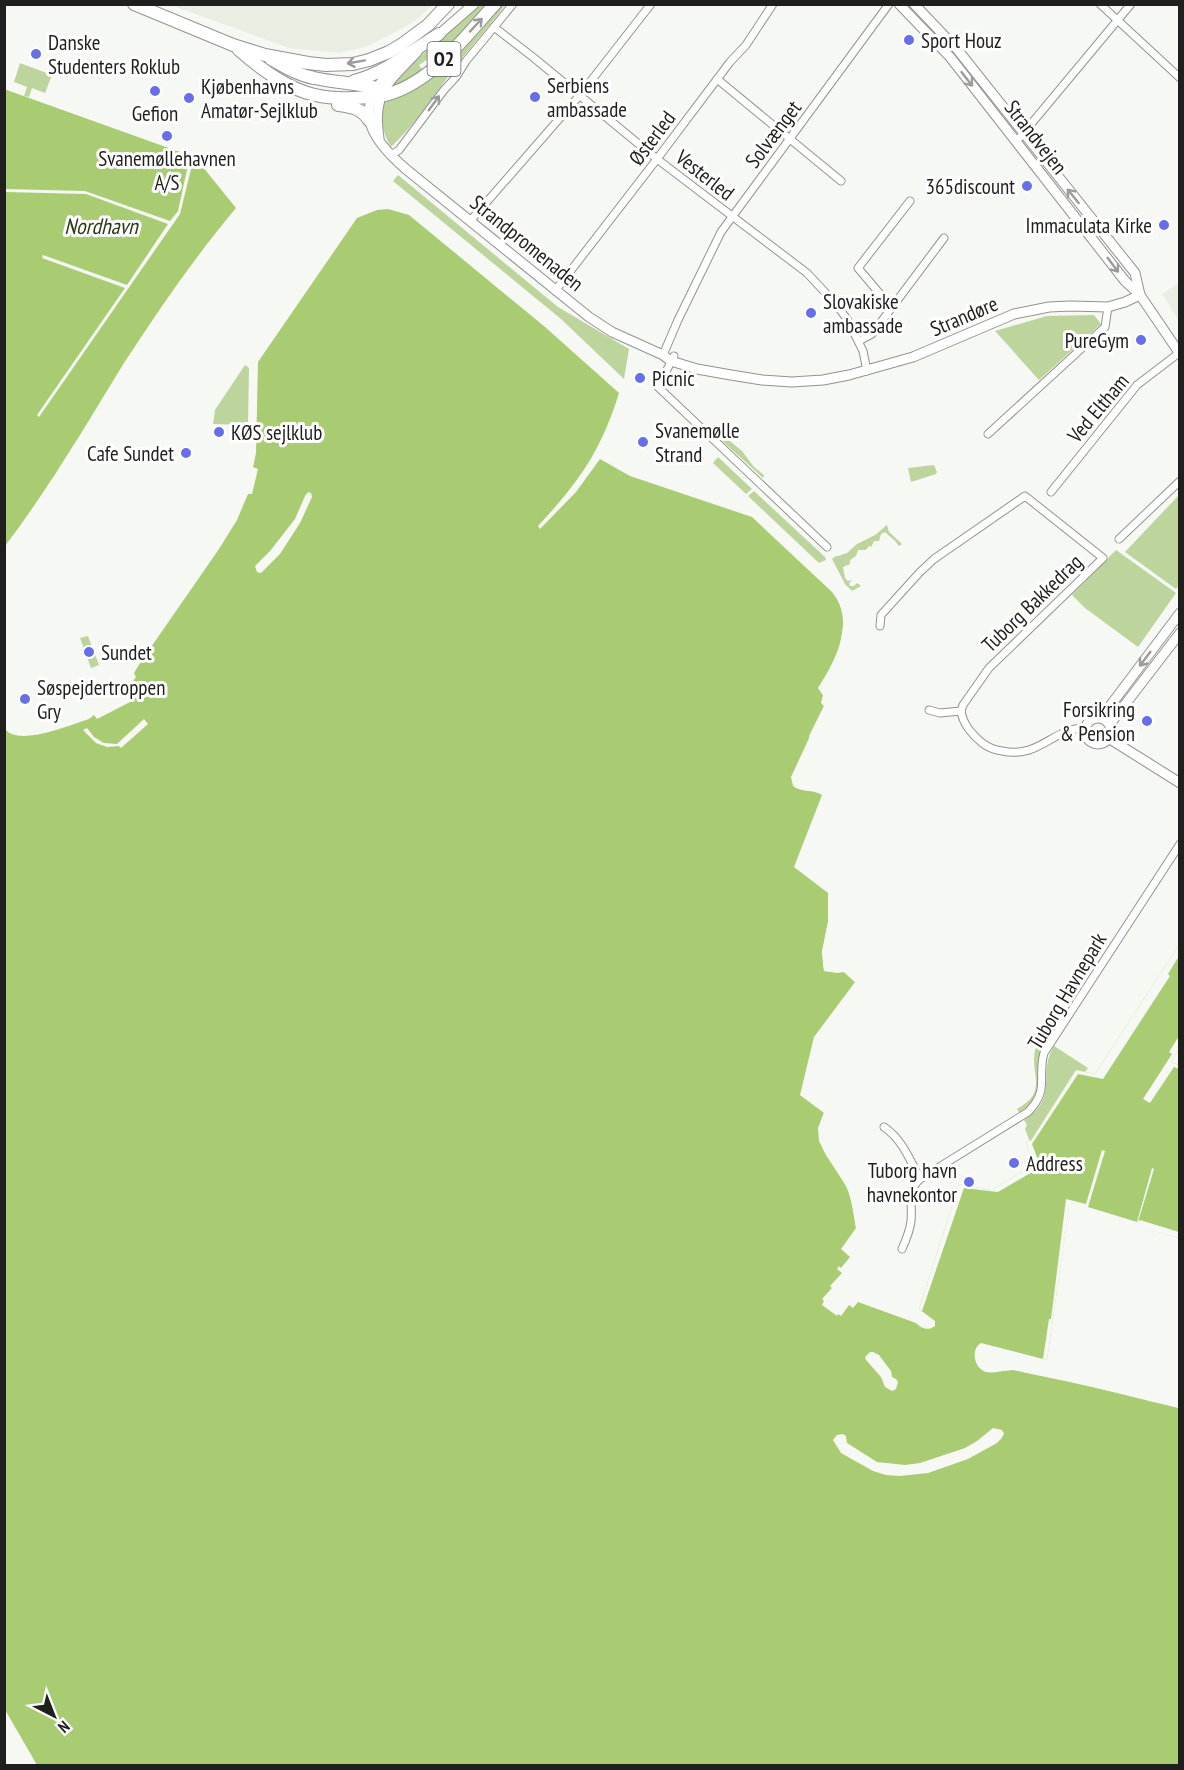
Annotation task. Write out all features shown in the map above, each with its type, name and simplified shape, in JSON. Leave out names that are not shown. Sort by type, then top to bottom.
[{"type":"main road","name":"O2","points":[[134,4],[233,45],[265,55],[326,65],[353,64],[389,52],[428,25],[448,4]]},
{"type":"main road","name":"O2","points":[[233,45],[270,73],[297,88],[315,95],[352,98],[401,89],[420,79],[434,69],[495,4]]},
{"type":"main road","points":[[345,82],[367,78],[379,72],[439,34]]},
{"type":"main road","points":[[265,55],[301,75],[368,85],[379,93]]},
{"type":"main road","points":[[297,88],[308,63]]},
{"type":"main road","points":[[315,95],[337,105],[359,109],[369,120]]},
{"type":"street","points":[[369,120],[369,111],[388,74],[474,4]]},
{"type":"street","points":[[391,155],[399,150],[466,61],[513,4]]},
{"type":"street","points":[[471,220],[580,95],[651,4]]},
{"type":"street","name":"Østerled","points":[[555,291],[730,62],[746,45],[773,4]]},
{"type":"street","name":"Solvænget","points":[[670,358],[678,320],[716,241],[731,217],[889,4]]},
{"type":"street","name":"Strandvejen","points":[[899,4],[950,57],[1125,281],[1140,295],[1179,354]]},
{"type":"street","name":"Strandvejen","points":[[914,4],[957,49],[1135,273],[1140,295]]},
{"type":"street","points":[[1100,4],[1179,78]]},
{"type":"street","points":[[1016,142],[1131,4]]},
{"type":"street","name":"Vesterled","points":[[494,27],[657,159],[801,268],[820,286],[847,319],[863,351],[867,371]]},
{"type":"street","points":[[717,79],[841,181]]},
{"type":"street","points":[[379,93],[377,120],[380,141]]},
{"type":"street","name":"Strandpromenaden","points":[[369,120],[373,134],[391,155],[555,291],[612,332],[670,358]]},
{"type":"street","points":[[891,307],[858,268],[910,201]]},
{"type":"street","points":[[859,341],[872,334],[944,238]]},
{"type":"street","name":"Strandøre","points":[[670,358],[731,375],[762,380],[792,382],[823,380],[867,371],[913,357],[1014,314],[1049,307],[1108,307],[1125,303],[1140,295]]},
{"type":"street","points":[[988,434],[1105,327],[1108,307]]},
{"type":"street","name":"Ved Eltham","points":[[1051,492],[1137,385],[1179,354]]},
{"type":"street","points":[[670,358],[658,387],[827,547]]},
{"type":"street","points":[[1119,539],[1179,481]]},
{"type":"street","name":"Tuborg Bakkedrag","points":[[880,626],[881,615],[934,559],[1024,496],[1103,558],[989,668],[961,711]]},
{"type":"street","points":[[1101,718],[1110,724],[1112,732],[1110,739],[1102,744],[1094,744],[1087,739],[1085,728],[1090,720],[1101,718],[1179,613]]},
{"type":"street","points":[[1110,724],[1179,633]]},
{"type":"street","points":[[929,710],[961,711],[969,729],[984,744],[993,749],[1013,753],[1029,751],[1071,729],[1085,728]]},
{"type":"street","points":[[1110,739],[1179,783]]},
{"type":"street","name":"Tuborg Havnepark","points":[[920,1179],[1028,1112],[1035,1105],[1042,1089],[1044,1053],[1179,844]]},
{"type":"street","points":[[884,1127],[892,1132],[920,1179],[910,1192],[911,1220],[902,1249]]},
{"type":"shaded area","points":[[433,4],[416,20],[394,33],[365,47],[339,53],[289,48],[171,5]]},
{"type":"shaded area","points":[[481,5],[487,5],[450,44],[419,65],[423,71],[390,88],[405,69]]},
{"type":"shaded area","points":[[502,5],[505,5],[417,119],[391,147],[383,125],[384,102],[429,80]]},
{"type":"shaded area","points":[[20,63],[52,75],[45,93],[32,88],[29,97],[24,96],[27,87],[14,82]]},
{"type":"shaded area","points":[[398,175],[558,307],[629,349],[624,379],[561,319],[393,181]]},
{"type":"shaded area","points":[[1179,283],[1179,321],[1162,294]]},
{"type":"shaded area","points":[[1094,315],[1101,324],[1039,380],[995,331],[1047,316]]},
{"type":"shaded area","points":[[245,365],[249,368],[248,425],[213,424],[215,410]]},
{"type":"shaded area","points":[[719,432],[742,451],[754,467],[764,475],[763,478],[717,436]]},
{"type":"shaded area","points":[[718,457],[752,489],[746,494],[713,463]]},
{"type":"shaded area","points":[[934,465],[936,474],[911,482],[908,468]]},
{"type":"shaded area","points":[[754,491],[826,560],[819,563],[748,496]]},
{"type":"shaded area","points":[[1179,495],[1180,584],[1176,589],[1125,552]]},
{"type":"shaded area","points":[[887,525],[889,532],[902,544],[899,546],[885,532],[881,534],[879,541],[874,541],[871,547],[858,550],[856,556],[850,560],[850,564],[843,567],[845,578],[848,581],[852,580],[849,583],[850,586],[857,583],[861,586],[852,591],[845,584],[832,559],[847,553]]},
{"type":"shaded area","points":[[1116,550],[1176,593],[1138,647],[1085,608],[1072,595]]},
{"type":"shaded area","name":"Sundet","points":[[88,636],[99,665],[91,668],[80,638]]},
{"type":"shaded area","points":[[1042,1037],[1047,1041],[1040,1057],[1039,1087],[1031,1106],[1020,1114],[1017,1109],[1033,1096],[1035,1090],[1035,1050]]},
{"type":"shaded area","points":[[1054,1046],[1088,1068],[1085,1072],[1076,1070],[1030,1142],[1024,1120],[1042,1103],[1049,1057]]},
{"type":"water","name":"Nordhavn","points":[[4,89],[194,156],[236,208],[150,323],[52,479],[5,546]]},
{"type":"water","points":[[388,209],[409,215],[545,327],[619,393],[605,432],[587,465],[538,526],[540,529],[576,492],[600,459],[630,476],[752,517],[832,592],[839,603],[843,628],[841,640],[837,653],[818,688],[823,695],[824,706],[791,777],[793,786],[796,788],[822,795],[794,867],[828,893],[828,922],[822,952],[824,971],[844,972],[855,982],[814,1037],[800,1095],[824,1113],[819,1134],[821,1143],[848,1191],[856,1228],[841,1249],[850,1257],[841,1268],[839,1266],[837,1269],[842,1273],[830,1286],[832,1288],[822,1299],[824,1301],[822,1305],[837,1316],[838,1314],[841,1316],[849,1305],[853,1308],[858,1302],[916,1323],[923,1328],[935,1326],[935,1321],[919,1309],[959,1184],[991,1190],[1034,1165],[1026,1144],[1029,1140],[1031,1141],[1076,1070],[1095,1074],[1179,945],[1179,1049],[1171,1062],[1180,1065],[1179,1238],[1069,1207],[1047,1360],[981,1343],[976,1348],[975,1356],[977,1364],[985,1372],[1017,1370],[1179,1408],[1179,1765],[37,1765],[4,1708],[4,727],[10,733],[20,736],[44,733],[89,719],[94,715],[97,719],[130,702],[123,690],[136,677],[134,673],[140,663],[219,549],[237,520],[248,494],[252,494],[258,469],[253,467],[256,453],[258,362],[357,218],[377,210]]},
{"type":"pier","points":[[190,156],[193,156],[193,161],[180,214],[39,417],[37,415],[125,288],[42,258],[43,255],[127,285],[168,224],[86,194],[5,192],[5,189],[85,191],[170,221],[178,211]]},
{"type":"pier","points":[[308,492],[312,497],[300,523],[280,554],[261,573],[257,572],[255,566],[295,519]]},
{"type":"pier","points":[[844,621],[847,623],[842,646],[835,667],[822,688],[826,694],[824,702],[827,707],[812,740],[809,736],[824,706],[821,703],[823,695],[818,688],[833,666],[840,645]]},
{"type":"pier","points":[[144,719],[148,724],[121,748],[96,743],[83,730],[87,728],[94,737],[104,743],[117,744]]},
{"type":"pier","points":[[828,893],[831,895],[831,922],[825,952],[827,968],[846,969],[856,980],[855,982],[844,972],[824,971],[822,952],[828,922]]},
{"type":"pier","points":[[1179,945],[1179,956],[1168,974],[1170,976],[1103,1079],[1078,1074],[1032,1144],[1039,1168],[998,1192],[964,1188],[922,1311],[919,1309],[959,1184],[991,1190],[1034,1165],[1026,1144],[1029,1140],[1031,1141],[1076,1070],[1095,1074]]},
{"type":"pier","points":[[1179,1036],[1179,1049],[1171,1062],[1179,1065],[1179,1069],[1174,1067],[1150,1103],[1143,1099],[1172,1054],[1169,1052]]},
{"type":"pier","points":[[824,1113],[826,1115],[821,1128],[822,1140],[850,1188],[857,1214],[856,1228],[848,1189],[819,1141],[818,1128]]},
{"type":"pier","points":[[1102,1150],[1105,1151],[1088,1207],[1137,1222],[1152,1168],[1154,1169],[1138,1222],[1140,1220],[1179,1232],[1179,1238],[1069,1208],[1047,1360],[1043,1359],[1049,1319],[1051,1319],[1066,1199],[1086,1204]]},
{"type":"pier","points":[[870,1352],[879,1355],[891,1371],[892,1377],[898,1382],[896,1389],[892,1391],[885,1387],[881,1377],[866,1360],[865,1357]]},
{"type":"pier","points":[[1014,1367],[1088,1382],[1180,1405],[1179,1408],[1087,1385],[1013,1370],[985,1372],[988,1369]]},
{"type":"pier","points":[[993,1428],[1002,1430],[1004,1434],[1001,1439],[968,1459],[928,1473],[900,1476],[873,1471],[841,1453],[833,1440],[837,1435],[843,1434],[846,1436],[847,1443],[877,1462],[905,1465],[920,1463],[965,1448]]},
{"type":"place","name":"Sport Houz","points":[[909,40]]},
{"type":"place","name":"Danske Studenters Roklub","points":[[36,54]]},
{"type":"place","name":"Gefion","points":[[155,91]]},
{"type":"place","name":"Serbiens ambassade","points":[[535,97]]},
{"type":"place","name":"Kjøbenhavns Amatør-Sejlklub","points":[[189,98]]},
{"type":"place","name":"Svanemøllehavnen A/S","points":[[167,136]]},
{"type":"place","name":"365discount","points":[[1027,186]]},
{"type":"place","name":"Immaculata Kirke","points":[[1164,225]]},
{"type":"place","name":"Slovakiske ambassade","points":[[811,313]]},
{"type":"place","name":"PureGym","points":[[1141,340]]},
{"type":"place","name":"Picnic","points":[[640,378]]},
{"type":"place","name":"KØS sejlklub","points":[[219,432]]},
{"type":"place","name":"Svanemølle Strand","points":[[643,442]]},
{"type":"place","name":"Cafe Sundet","points":[[186,453]]},
{"type":"place","name":"Sundet","points":[[89,652]]},
{"type":"place","name":"Søspejdertroppen Gry","points":[[25,699]]},
{"type":"place","name":"Forsikring & Pension","points":[[1147,721]]},
{"type":"place","name":"Address","points":[[1014,1163]]},
{"type":"place","name":"Tuborg havn havnekontor","points":[[969,1182]]}]
